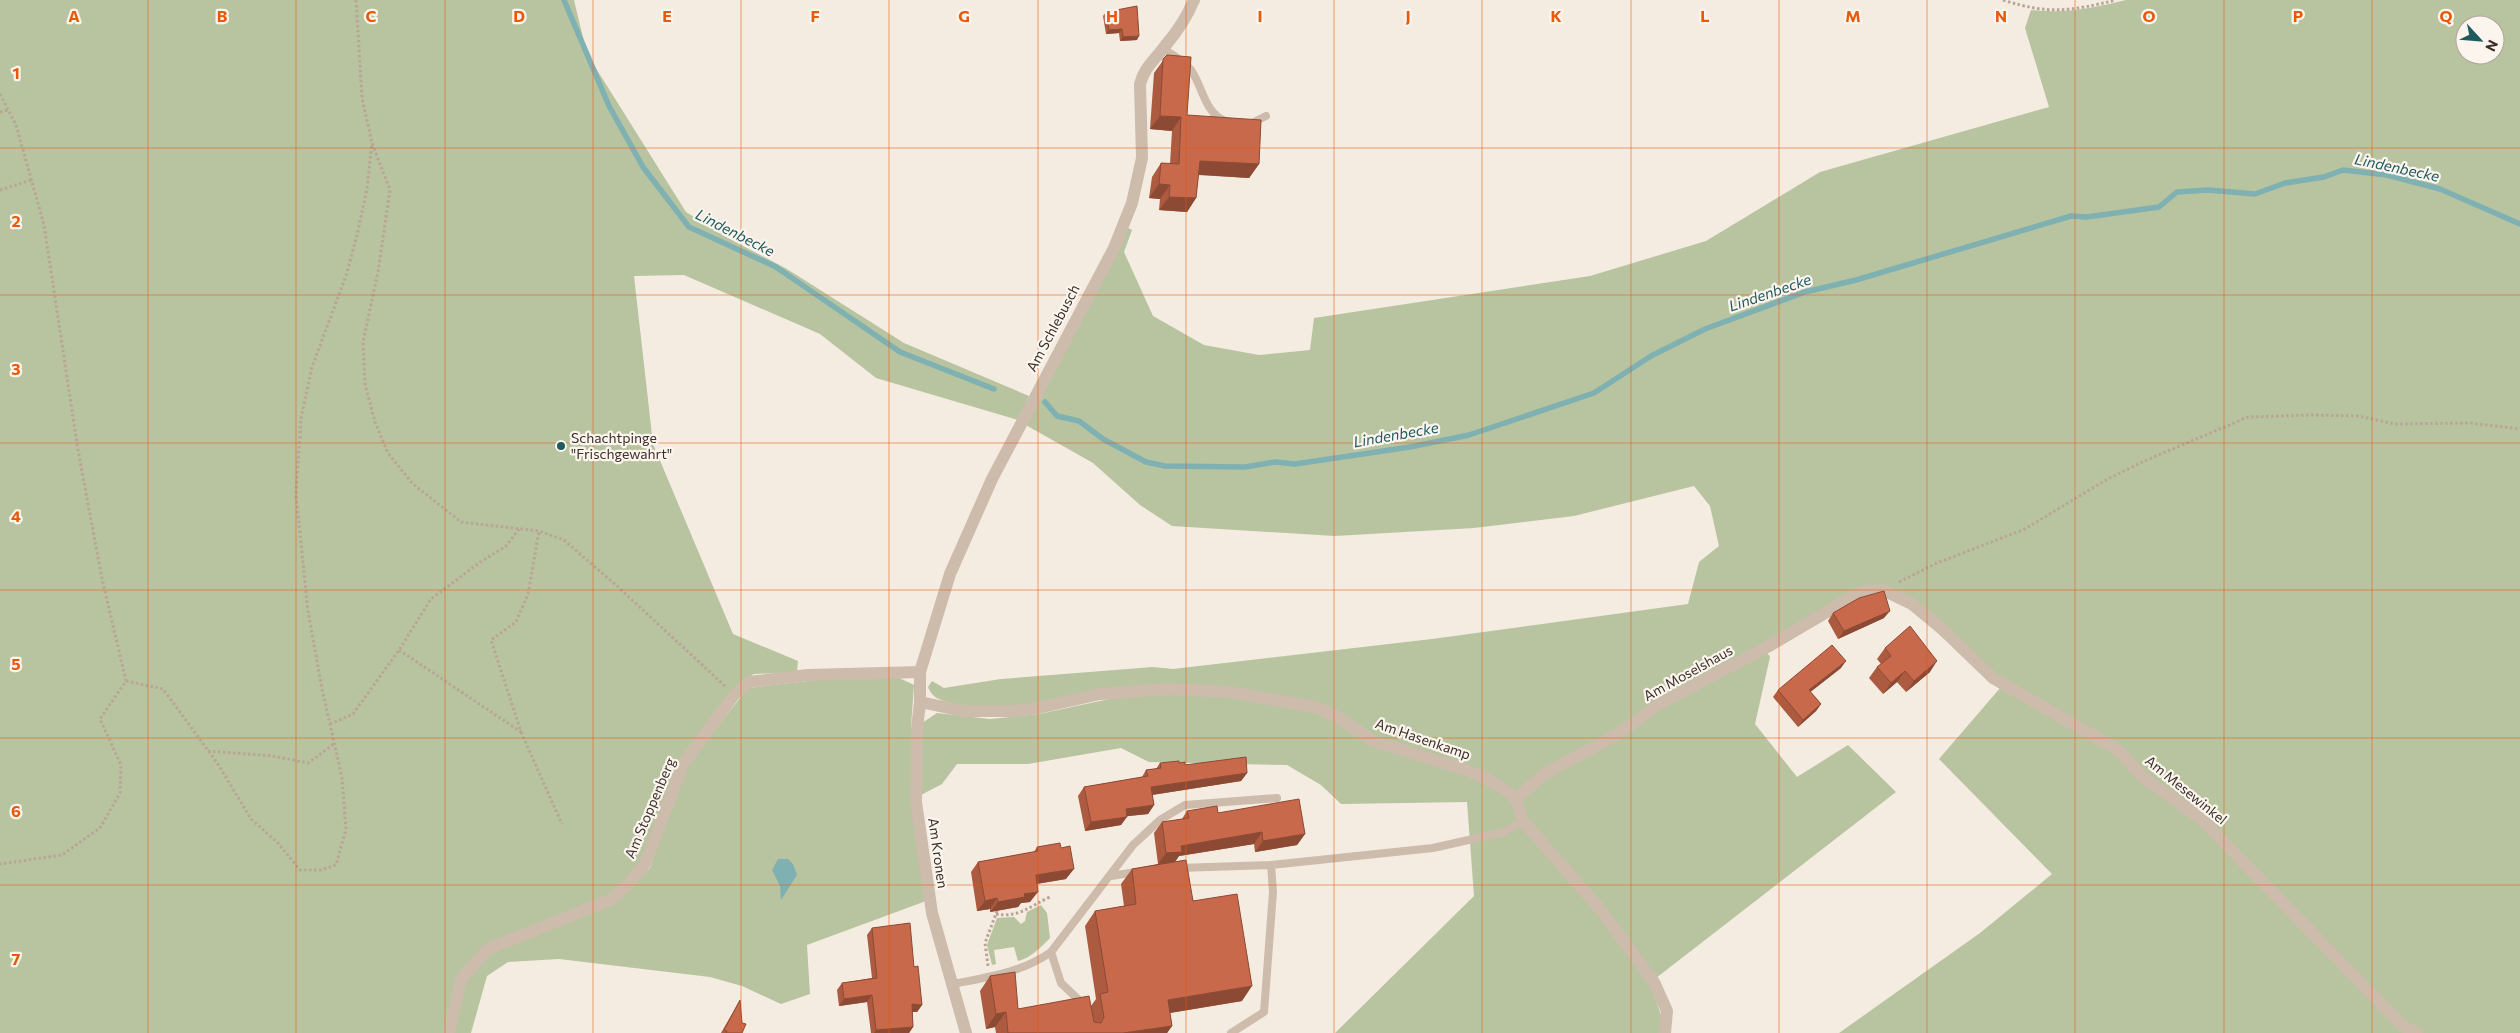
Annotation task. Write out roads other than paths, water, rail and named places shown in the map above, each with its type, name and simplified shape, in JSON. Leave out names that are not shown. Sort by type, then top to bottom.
[{"type":"street","name":"Am Schlebusch","points":[[920,672],[950,574],[992,479],[1114,248],[1125,223],[1142,158],[1140,84],[1149,63],[1163,49],[1186,18],[1194,0]]},
{"type":"street","name":"Am Moselshaus","points":[[1516,799],[1544,774],[1618,734],[1659,704],[1769,646],[1857,594],[1864,591],[1883,590]]},
{"type":"street","name":"Am Mesewinkel","points":[[1883,590],[1912,604],[1940,627],[1993,678],[2118,750],[2144,778],[2199,817],[2403,1026],[2417,1033]]},
{"type":"street","name":"Am Stoppenberg","points":[[450,1033],[461,979],[488,949],[612,899],[636,875],[645,864],[683,764],[734,695],[749,682],[765,678],[808,675],[920,672]]},
{"type":"street","name":"Am Kronen","points":[[920,672],[916,802],[932,912],[966,1033]]},
{"type":"street","name":"Am Hasenkamp","points":[[920,702],[963,711],[1014,711],[1038,708],[1100,694],[1167,689],[1229,692],[1289,701],[1314,707],[1336,716],[1373,741],[1467,770],[1504,789],[1516,799]]},
{"type":"street","points":[[1516,799],[1523,821],[1600,909],[1654,982],[1667,1011],[1665,1033]]},
{"type":"lane","points":[[1163,49],[1189,68],[1207,105],[1217,118],[1248,126],[1266,116]]},
{"type":"lane","points":[[953,984],[1022,968],[1036,963],[1051,952],[1134,845],[1160,820],[1185,805],[1277,798]]},
{"type":"lane","points":[[1166,869],[1271,865],[1433,848],[1504,832],[1523,821]]},
{"type":"lane","points":[[1231,1033],[1264,1012],[1273,892],[1271,865]]},
{"type":"lane","points":[[1111,876],[1148,871]]},
{"type":"lane","points":[[1051,952],[1061,982],[1083,1004],[1084,1013]]},
{"type":"water","points":[[778,859],[788,859],[793,864],[797,875],[781,900],[780,886],[772,870]]},
{"type":"waterway","name":"Lindenbecke","points":[[564,0],[609,106],[643,167],[689,227],[776,267],[900,352],[994,389]]},
{"type":"waterway","name":"Lindenbecke","points":[[1045,402],[1057,416],[1079,421],[1103,439],[1146,462],[1165,466],[1245,467],[1275,462],[1295,464],[1410,447],[1469,435],[1594,393],[1651,356],[1705,329],[1805,292],[1856,280],[2071,216],[2087,217],[2159,207],[2177,192],[2208,190],[2255,194],[2285,183],[2324,177],[2343,170],[2387,175],[2440,189],[2520,224]]},
{"type":"place","name":"Schachtpinge \"Frischgewahrt\"","points":[[561,446]]}]
